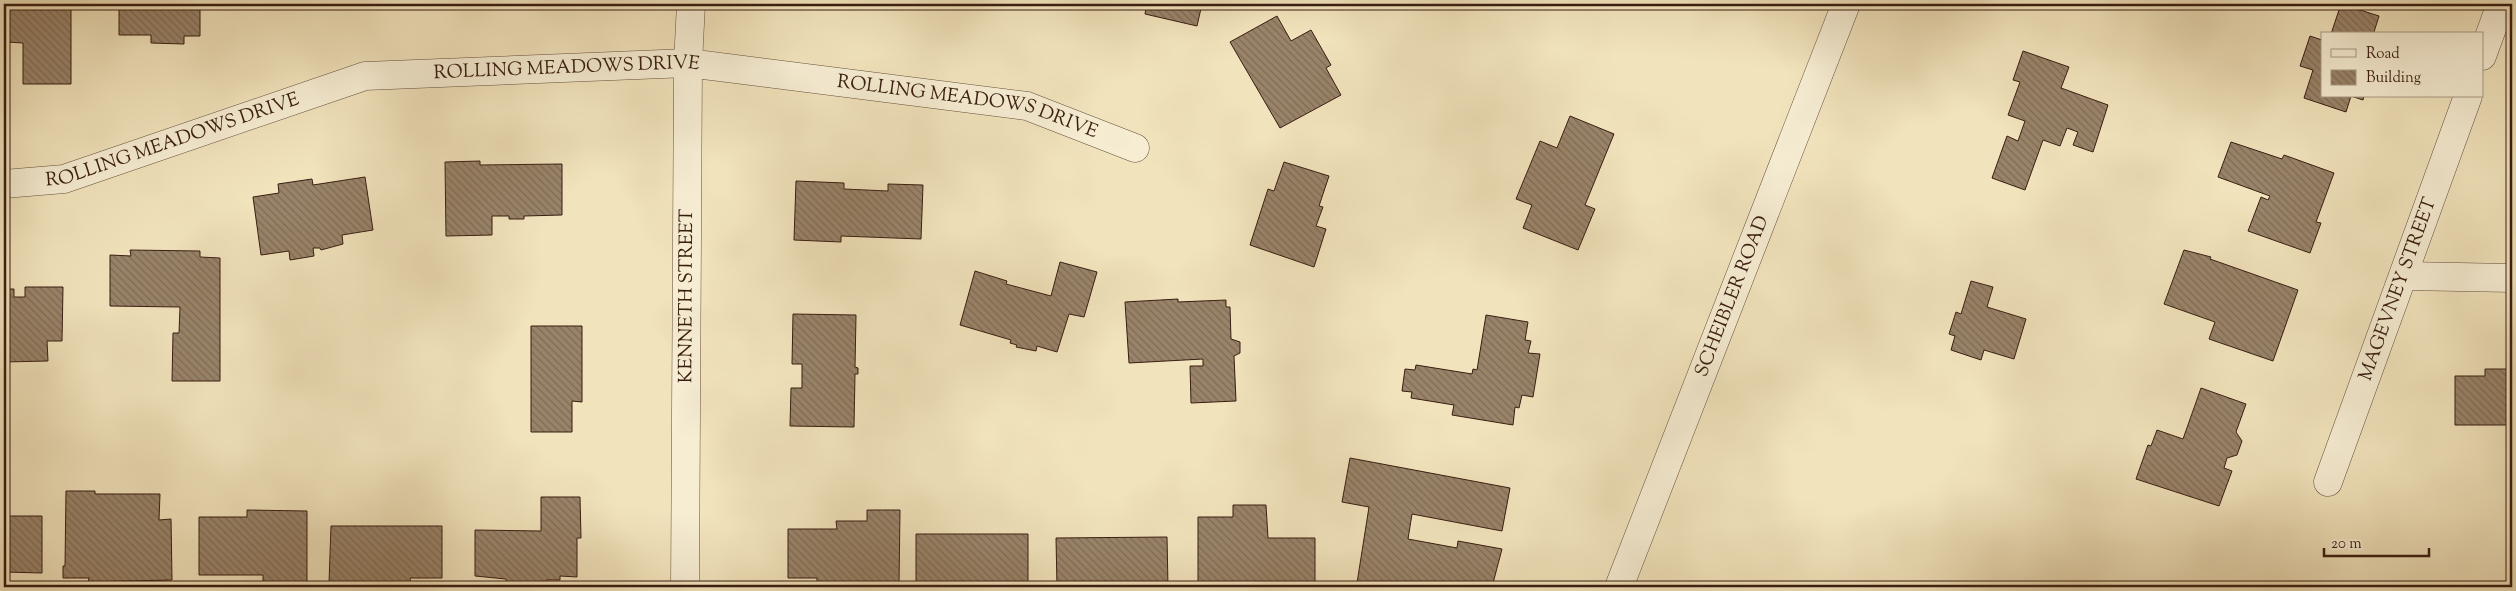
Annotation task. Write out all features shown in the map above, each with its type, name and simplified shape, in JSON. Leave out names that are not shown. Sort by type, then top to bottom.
[{"type":"street","name":"KENNETH STREET","points":[[685,587],[688,63],[691,4]]},
{"type":"street","name":"SCHEIBLER ROAD","points":[[1619,587],[1846,4]]},
{"type":"street","points":[[2484,51],[2501,4]]},
{"type":"street","name":"ROLLING MEADOWS DRIVE","points":[[4,184],[64,180],[365,76],[688,63],[1026,106],[1135,148]]},
{"type":"street","name":"MAGEVNEY STREET","points":[[2328,482],[2405,276],[2467,98]]},
{"type":"street","points":[[2405,276],[2512,278]]},
{"type":"building","points":[[4,4],[71,4],[71,84],[23,84],[23,43],[7,42],[7,84],[4,84]]},
{"type":"building","points":[[119,4],[200,4],[200,36],[184,36],[184,44],[151,43],[151,35],[119,35]]},
{"type":"building","points":[[1119,4],[1202,4],[1197,26],[1145,14],[1146,8]]},
{"type":"building","points":[[2341,4],[2379,16],[2374,32],[2332,32]]},
{"type":"building","points":[[1277,16],[1291,41],[1311,30],[1331,65],[1326,68],[1341,95],[1280,128],[1230,42]]},
{"type":"building","points":[[2310,36],[2321,40],[2321,98],[2350,98],[2346,112],[2304,98],[2313,70],[2300,66]]},
{"type":"building","points":[[2023,51],[2069,67],[2061,88],[2108,105],[2093,152],[2073,145],[2078,132],[2067,128],[2060,146],[2043,140],[2025,190],[1992,178],[2007,136],[2018,141],[2025,121],[2008,115],[2020,82],[2013,80]]},
{"type":"building","points":[[1570,116],[1614,134],[1585,205],[1595,209],[1578,250],[1523,228],[1532,205],[1516,199],[1540,141],[1557,148]]},
{"type":"building","points":[[2231,142],[2282,159],[2284,155],[2334,173],[2316,222],[2321,223],[2310,253],[2248,231],[2261,197],[2268,200],[2270,196],[2218,177]]},
{"type":"building","points":[[480,161],[480,165],[562,164],[562,215],[524,216],[524,219],[509,219],[509,216],[492,216],[492,235],[446,236],[445,162]]},
{"type":"building","points":[[1284,162],[1329,176],[1319,206],[1323,207],[1316,226],[1326,229],[1314,267],[1250,245],[1268,189],[1274,191]]},
{"type":"building","points":[[365,177],[373,230],[342,235],[343,244],[321,250],[320,248],[313,248],[314,256],[290,260],[289,251],[261,255],[253,197],[279,193],[278,184],[312,179],[313,185]]},
{"type":"building","points":[[796,181],[844,183],[844,189],[888,191],[888,184],[923,185],[921,239],[841,236],[841,242],[794,240]]},
{"type":"building","points":[[130,250],[200,251],[200,257],[220,258],[220,381],[172,381],[173,333],[179,333],[180,307],[110,306],[110,255],[131,256]]},
{"type":"building","points":[[2184,250],[2211,257],[2210,259],[2298,290],[2273,361],[2209,339],[2215,322],[2164,304]]},
{"type":"building","points":[[1060,262],[1097,272],[1084,317],[1069,314],[1057,352],[1037,346],[1036,351],[1016,347],[1017,345],[1010,343],[1011,340],[960,325],[975,271],[1007,281],[1006,284],[1051,296]]},
{"type":"building","points":[[1971,281],[1993,287],[1987,307],[2026,319],[2014,359],[1984,350],[1981,360],[1951,350],[1955,336],[1949,334],[1956,312],[1961,314]]},
{"type":"building","points":[[25,287],[63,287],[62,341],[47,341],[48,361],[4,362],[4,289],[14,289],[14,297],[25,297]]},
{"type":"building","points":[[1178,299],[1178,302],[1226,300],[1226,307],[1230,307],[1231,339],[1240,342],[1240,353],[1234,356],[1236,401],[1191,403],[1190,366],[1203,366],[1203,359],[1129,363],[1125,302]]},
{"type":"building","points":[[793,314],[856,315],[855,367],[858,368],[858,374],[855,374],[854,427],[790,426],[791,388],[802,388],[802,364],[792,364]]},
{"type":"building","points":[[1486,315],[1528,322],[1525,340],[1531,341],[1528,353],[1540,354],[1533,397],[1522,395],[1519,408],[1515,407],[1513,425],[1452,415],[1454,405],[1411,398],[1412,392],[1402,391],[1405,369],[1415,370],[1416,365],[1472,374],[1473,369],[1477,370]]},
{"type":"building","points":[[531,326],[582,326],[582,402],[572,401],[572,432],[531,432]]},
{"type":"building","points":[[2485,369],[2512,369],[2512,425],[2455,425],[2455,376],[2485,376]]},
{"type":"building","points":[[2201,388],[2246,404],[2236,432],[2242,441],[2237,455],[2227,458],[2224,468],[2232,471],[2219,506],[2136,479],[2148,445],[2151,446],[2157,430],[2183,439]]},
{"type":"building","points":[[1350,458],[1510,488],[1502,531],[1412,514],[1408,539],[1457,548],[1458,541],[1502,549],[1492,587],[1380,587],[1357,583],[1369,507],[1342,502]]},
{"type":"building","points":[[66,491],[95,491],[95,494],[160,494],[159,520],[171,519],[172,580],[88,582],[89,578],[63,578],[63,566],[65,566]]},
{"type":"building","points":[[541,497],[580,497],[581,538],[577,538],[577,577],[560,576],[560,580],[546,580],[546,587],[507,587],[506,579],[475,576],[475,530],[541,531]]},
{"type":"building","points":[[1233,505],[1266,505],[1268,538],[1315,538],[1315,586],[1216,587],[1216,585],[1198,585],[1198,517],[1233,517]]},
{"type":"building","points":[[247,510],[307,511],[307,583],[263,583],[263,575],[199,575],[199,517],[247,517]]},
{"type":"building","points":[[867,510],[900,510],[899,585],[883,585],[883,587],[817,587],[817,578],[788,578],[788,529],[837,529],[836,521],[867,521]]},
{"type":"building","points":[[4,516],[42,516],[42,573],[4,572]]},
{"type":"building","points":[[331,526],[442,526],[442,578],[410,578],[411,586],[357,586],[357,583],[329,583]]},
{"type":"building","points":[[916,534],[1028,534],[1028,586],[916,587]]},
{"type":"building","points":[[1167,537],[1168,587],[1057,587],[1056,538]]}]
